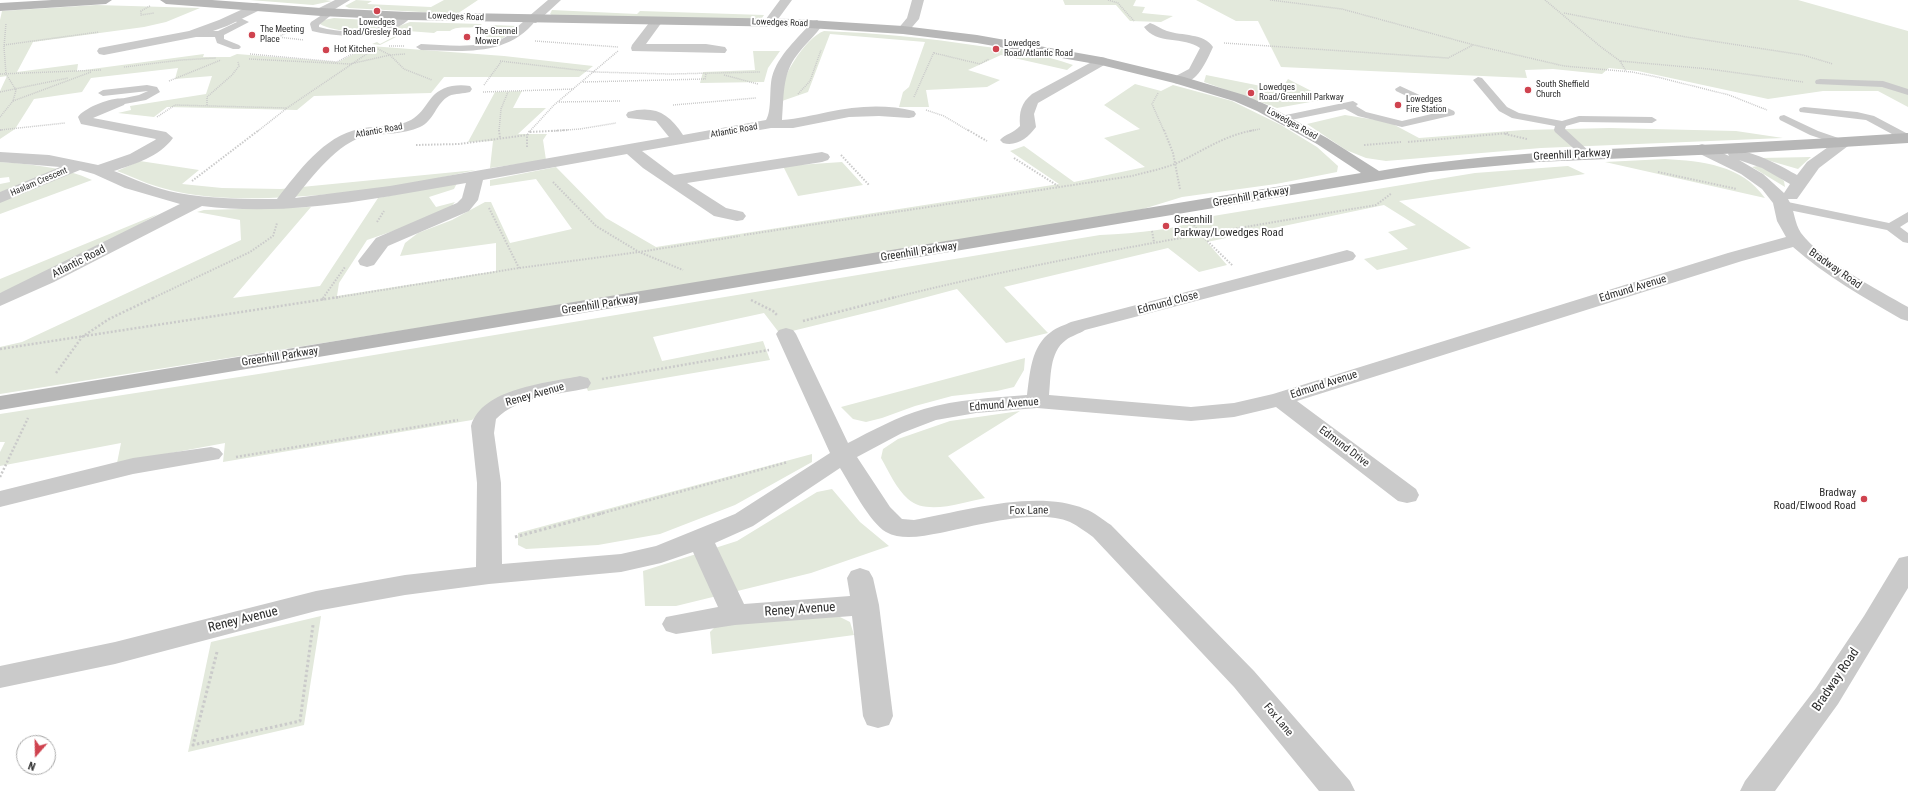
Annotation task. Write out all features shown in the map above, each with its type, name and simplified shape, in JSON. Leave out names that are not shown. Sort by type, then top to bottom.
[{"type":"street","points":[[4,7],[106,0]]},
{"type":"street","name":"Lowedges Road","points":[[166,0],[326,12],[408,16],[532,20],[769,23],[904,30],[940,34],[1031,48],[1101,61],[1178,80],[1239,98],[1333,148],[1375,175]]},
{"type":"street","points":[[326,12],[344,0]]},
{"type":"street","points":[[532,20],[555,0]]},
{"type":"street","points":[[769,23],[786,0]]},
{"type":"street","points":[[904,30],[913,19],[918,0]]},
{"type":"street","points":[[104,51],[192,34],[234,18],[256,7]]},
{"type":"street","points":[[637,48],[656,22]]},
{"type":"street","name":"Atlantic Road","points":[[0,157],[49,160],[78,165],[99,170],[131,184],[172,197],[224,204],[275,204],[347,198],[770,124],[775,120],[776,99],[781,72],[788,59],[823,25]]},
{"type":"street","points":[[1150,27],[1162,34],[1205,44],[1207,47],[1194,72],[1178,80]]},
{"type":"street","points":[[623,48],[706,48],[720,50]]},
{"type":"street","points":[[1008,140],[1020,136],[1028,127],[1026,111],[1030,103],[1037,96],[1101,61]]},
{"type":"street","name":"Atlantic Road","points":[[275,204],[308,171],[347,138],[363,132],[414,124],[426,115],[441,95],[451,91],[465,89]]},
{"type":"street","points":[[99,170],[122,163],[148,151],[163,142],[165,138],[161,135],[86,121],[85,118],[92,112],[119,102]]},
{"type":"street","points":[[770,124],[790,124],[865,111],[906,112]]},
{"type":"street","points":[[633,115],[654,115],[664,118],[679,141]]},
{"type":"street","points":[[1783,205],[1813,165],[1843,143],[1908,138]]},
{"type":"street","name":"Greenhill Parkway","points":[[0,403],[722,285],[1375,175],[1496,159],[1843,143]]},
{"type":"street","points":[[630,149],[670,180],[720,212],[737,216]]},
{"type":"street","points":[[1720,149],[1768,165],[1800,183]]},
{"type":"street","name":"Bradway Road","points":[[1702,150],[1745,170],[1764,182],[1780,199],[1783,205],[1786,221],[1797,240],[1822,262],[1851,281],[1908,314]]},
{"type":"street","points":[[670,180],[822,157]]},
{"type":"street","name":"Haslam Crescent","points":[[0,198],[78,165]]},
{"type":"street","points":[[367,261],[382,242],[462,208],[470,200],[473,194],[476,175]]},
{"type":"street","name":"Atlantic Road","points":[[0,300],[54,275],[199,201]]},
{"type":"street","name":"Edmund Avenue","points":[[843,455],[894,428],[931,414],[976,406],[1037,401],[1190,414],[1234,410],[1280,399],[1690,271],[1797,240]]},
{"type":"street","name":"Edmund Close","points":[[1037,401],[1042,363],[1048,346],[1058,336],[1078,326],[1347,256]]},
{"type":"street","name":"Fox Lane","points":[[788,335],[843,455],[881,513],[895,526],[914,529],[1014,510],[1047,509],[1076,515],[1102,531],[1244,679],[1339,791]]},
{"type":"street","name":"Reney Avenue","points":[[486,415],[497,406],[512,399],[580,383]]},
{"type":"street","name":"Edmund Drive","points":[[1280,399],[1407,495]]},
{"type":"street","points":[[486,415],[482,429],[488,470],[489,574]]},
{"type":"street","points":[[0,499],[133,466],[211,454]]},
{"type":"street","name":"Reney Avenue","points":[[0,677],[115,653],[316,601],[405,585],[489,574],[621,564],[661,554],[744,520],[843,455]]},
{"type":"street","points":[[700,539],[735,615]]},
{"type":"street","name":"Bradway Road","points":[[1756,791],[1827,696],[1874,623],[1908,565]]},
{"type":"street","points":[[860,578],[865,605],[878,716]]},
{"type":"street","name":"Reney Avenue","points":[[676,624],[735,615],[865,605]]},
{"type":"lane","points":[[326,12],[314,24],[315,29],[344,33],[372,32],[383,29],[408,16]]},
{"type":"lane","points":[[192,34],[220,34],[244,22],[234,18]]},
{"type":"lane","points":[[420,47],[466,47],[504,41],[532,20]]},
{"type":"lane","points":[[220,34],[218,38],[220,40],[236,47]]},
{"type":"lane","points":[[1478,80],[1503,109],[1516,116],[1562,124],[1579,119],[1652,120]]},
{"type":"lane","points":[[1820,82],[1883,84],[1908,92]]},
{"type":"lane","points":[[103,93],[147,88],[154,89],[155,92],[150,96],[119,102]]},
{"type":"lane","points":[[1281,119],[1349,105],[1362,114],[1402,124],[1450,114],[1400,89]]},
{"type":"lane","points":[[1804,110],[1850,114],[1870,118],[1908,138]]},
{"type":"lane","points":[[1784,118],[1843,143]]},
{"type":"lane","points":[[1562,124],[1559,130],[1585,154]]},
{"type":"lane","points":[[1783,205],[1891,227],[1908,239]]},
{"type":"lane","points":[[1891,227],[1908,216]]},
{"type":"path","points":[[1108,0],[1118,3],[1134,22],[1150,27]]},
{"type":"path","points":[[1270,0],[1342,9],[1474,45],[1564,66],[1626,72],[1657,77],[1729,95],[1784,118]]},
{"type":"path","points":[[1545,0],[1620,61],[1626,72]]},
{"type":"path","points":[[0,117],[13,101],[16,90],[6,74],[4,7]]},
{"type":"path","points":[[1564,14],[1686,37],[1803,55],[1838,66]]},
{"type":"path","points":[[529,132],[580,129],[617,123],[650,107],[713,101],[776,99],[795,96],[805,90],[810,80],[823,25]]},
{"type":"path","points":[[0,47],[104,32]]},
{"type":"path","points":[[940,34],[918,89],[906,112],[932,111],[944,116],[988,142]]},
{"type":"path","points":[[504,41],[623,48]]},
{"type":"path","points":[[483,86],[501,61],[513,49],[504,41]]},
{"type":"path","points":[[1205,44],[1221,42],[1448,58],[1474,45]]},
{"type":"path","points":[[172,197],[287,108],[350,64],[380,46]]},
{"type":"path","points":[[236,47],[236,53],[337,62],[362,49]]},
{"type":"path","points":[[623,48],[548,110],[529,132],[527,135],[526,145],[529,158],[533,166],[549,178],[596,226],[639,252],[722,285],[773,311],[788,335]]},
{"type":"path","points":[[207,105],[207,97],[212,91],[232,77],[236,72],[239,66],[234,59],[350,64],[390,55],[408,55]]},
{"type":"path","points":[[119,68],[182,60],[226,58],[170,79],[166,85],[154,89]]},
{"type":"path","points":[[497,61],[595,72],[720,74],[781,72]]},
{"type":"path","points":[[1620,61],[1709,70],[1800,82],[1820,82]]},
{"type":"path","points":[[0,74],[107,69]]},
{"type":"path","points":[[13,101],[95,70]]},
{"type":"path","points":[[583,82],[705,79],[706,74]]},
{"type":"path","points":[[720,74],[756,83],[776,99]]},
{"type":"path","points":[[0,92],[16,90],[76,76]]},
{"type":"path","points":[[1178,80],[1162,89],[1152,104],[1156,117],[1166,133],[1175,164],[1183,208],[1200,234],[1250,281]]},
{"type":"path","points":[[500,138],[497,124],[499,108],[508,92]]},
{"type":"path","points":[[558,102],[620,101],[617,110],[633,115]]},
{"type":"path","points":[[135,131],[175,105],[287,108]]},
{"type":"path","points":[[0,130],[86,121]]},
{"type":"path","points":[[0,349],[82,338],[519,268],[639,252],[1059,186],[1132,176],[1175,164],[1223,139],[1240,132],[1264,128],[1258,123]]},
{"type":"path","points":[[1333,148],[1515,132]]},
{"type":"path","points":[[413,145],[459,144],[527,135]]},
{"type":"path","points":[[1013,158],[1059,186]]},
{"type":"path","points":[[580,383],[788,335],[964,280],[1200,234],[1376,205],[1396,191]]},
{"type":"path","points":[[473,194],[483,198],[519,268]]},
{"type":"path","points":[[0,477],[39,396],[82,338],[109,319],[250,252],[273,236],[277,223],[275,204]]},
{"type":"path","points":[[211,454],[209,461],[486,415]]},
{"type":"path","points":[[489,544],[793,461]]},
{"type":"path","points":[[225,624],[193,745],[300,721],[316,601]]},
{"type":"shaded area","points":[[250,0],[325,0],[332,1],[313,5]]},
{"type":"shaded area","points":[[356,0],[372,1],[367,4],[431,7],[444,0],[478,0],[457,14],[349,8],[345,6]]},
{"type":"shaded area","points":[[1063,0],[1136,0],[1133,6],[1145,7],[1142,13],[1173,16],[1161,22],[1130,21],[1116,5],[1065,5]]},
{"type":"shaded area","points":[[1196,0],[1798,0],[1908,31],[1908,107],[1878,91],[1823,91],[1768,99],[1638,71],[1609,68],[1602,74],[1553,69],[1525,70],[1527,78],[1281,67],[1258,21],[1236,21]]},
{"type":"shaded area","points":[[96,5],[200,8],[166,22],[144,27],[33,42],[17,72],[78,64],[77,71],[204,54],[203,57],[230,57],[237,54],[338,62],[370,46],[504,56],[593,66],[579,77],[444,77],[431,93],[314,96],[297,110],[167,107],[154,117],[118,113],[131,110],[130,106],[206,94],[212,76],[175,79],[178,68],[91,78],[82,92],[34,99],[15,129],[0,139],[0,91],[7,76],[0,77],[0,20],[2,11]]},
{"type":"shaded area","points":[[552,10],[637,14],[640,11],[764,15],[762,18],[754,19],[554,17],[550,14]]},
{"type":"shaded area","points":[[334,18],[383,21],[383,23],[378,27],[362,31],[334,29],[320,24],[324,20]]},
{"type":"shaded area","points":[[410,22],[482,24],[474,27],[458,28],[450,31],[437,31],[434,33],[408,31],[380,45],[372,44],[377,42],[380,44],[401,33],[394,28]]},
{"type":"shaded area","points":[[492,25],[517,26],[517,28],[499,41],[478,44],[490,33],[483,32]]},
{"type":"shaded area","points":[[824,31],[922,38],[961,43],[1027,53],[1073,65],[1067,70],[1001,55],[968,70],[1000,80],[987,87],[926,90],[929,107],[899,107],[903,92],[909,87],[925,42],[830,34],[808,92],[782,101],[781,93],[784,83],[794,61],[809,42]]},
{"type":"shaded area","points":[[753,51],[780,51],[768,68],[764,82],[700,83],[703,72],[755,70]]},
{"type":"shaded area","points":[[1206,75],[1281,90],[1288,79],[1327,99],[1277,108],[1204,82]]},
{"type":"shaded area","points":[[1135,84],[1161,91],[1173,85],[1232,101],[1281,125],[1317,147],[1338,166],[1337,172],[1276,184],[1182,197],[1143,209],[684,286],[0,394],[0,347],[22,342],[241,240],[240,220],[197,212],[204,210],[311,207],[233,298],[320,286],[378,198],[457,183],[454,189],[429,197],[436,207],[455,202],[450,208],[399,229],[367,240],[339,283],[337,296],[496,271],[496,243],[400,256],[405,243],[418,233],[452,220],[485,202],[491,202],[510,243],[572,229],[536,179],[490,186],[490,180],[556,167],[606,218],[656,247],[1059,184],[1010,151],[1024,146],[1074,182],[1145,167],[1104,138],[1140,129],[1104,105]]},
{"type":"shaded area","points":[[522,91],[513,108],[546,108],[518,134],[547,134],[543,140],[546,160],[490,168],[493,141],[468,142],[495,92]]},
{"type":"shaded area","points":[[1345,115],[1389,122],[1419,138],[1523,130],[1610,128],[1736,131],[1783,138],[1541,148],[1386,161],[1366,158],[1346,150],[1307,124]]},
{"type":"shaded area","points":[[1811,157],[1798,169],[1760,158]]},
{"type":"shaded area","points":[[1665,159],[1693,161],[1720,167],[1733,172],[1745,178],[1756,187],[1765,198],[1605,162]]},
{"type":"shaded area","points":[[140,161],[199,170],[182,184],[222,188],[281,189],[476,170],[430,180],[360,191],[314,196],[228,198],[181,193],[147,183],[117,171]]},
{"type":"shaded area","points":[[0,162],[35,165],[58,169],[92,180],[0,214],[0,184],[10,182],[9,177],[0,178]]},
{"type":"shaded area","points":[[842,162],[863,185],[798,196],[783,166]]},
{"type":"shaded area","points":[[1568,166],[1585,174],[1399,201],[1471,248],[1377,270],[1364,259],[1408,249],[1388,232],[1416,225],[1384,205],[1207,242],[1227,265],[1199,272],[1168,248],[1004,287],[1048,333],[1006,343],[957,289],[780,334],[764,313],[653,337],[662,361],[763,341],[770,360],[588,391],[582,377],[492,403],[472,420],[223,462],[225,443],[117,463],[121,443],[0,466],[0,452],[5,442],[0,442],[0,414],[265,373],[1100,235],[1171,228],[1213,216],[1475,173]]},
{"type":"shaded area","points":[[1758,166],[1770,170],[1784,181],[1785,187],[1752,167]]},
{"type":"shaded area","points":[[158,214],[116,238],[5,292],[0,293],[0,279]]},
{"type":"shaded area","points":[[1025,358],[1024,370],[1014,387],[997,391],[952,396],[866,422],[853,419],[841,407]]},
{"type":"shaded area","points":[[1020,411],[948,456],[985,498],[956,505],[935,507],[925,507],[916,504],[908,499],[900,490],[881,458],[883,449],[898,439],[950,421]]},
{"type":"shaded area","points":[[812,454],[812,462],[735,505],[660,534],[598,545],[526,549],[518,545],[518,533]]},
{"type":"shaded area","points":[[832,489],[860,522],[889,546],[811,573],[676,606],[645,606],[643,571],[737,541],[817,492]]},
{"type":"shaded area","points":[[834,614],[850,622],[854,635],[712,654],[710,632],[718,624]]},
{"type":"shaded area","points":[[321,616],[304,725],[188,752],[211,642]]},
{"type":"place","name":"Lowedges Road/Gresley Road","points":[[377,11]]},
{"type":"place","name":"The Meeting Place","points":[[252,35]]},
{"type":"place","name":"The Grennel Mower","points":[[467,37]]},
{"type":"place","name":"Lowedges Road/Atlantic Road","points":[[996,49]]},
{"type":"place","name":"Hot Kitchen","points":[[326,50]]},
{"type":"place","name":"South Sheffield Church","points":[[1528,90]]},
{"type":"place","name":"Lowedges Road/Greenhill Parkway","points":[[1251,93]]},
{"type":"place","name":"Lowedges Fire Station","points":[[1398,105]]},
{"type":"place","name":"Greenhill Parkway/Lowedges Road","points":[[1166,226]]},
{"type":"place","name":"Bradway Road/Elwood Road","points":[[1864,499]]}]
